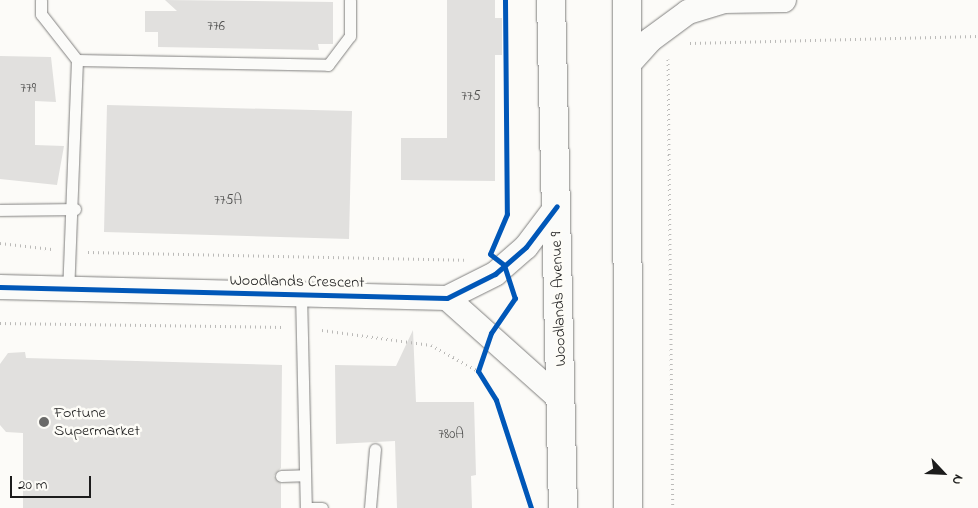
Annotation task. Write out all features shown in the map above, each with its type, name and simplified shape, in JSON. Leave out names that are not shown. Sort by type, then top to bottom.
[{"type":"main road","name":"Woodlands Avenue 9","points":[[551,0],[562,401],[563,508]]},
{"type":"main road","points":[[627,0],[628,508]]},
{"type":"street","points":[[626,67],[650,40],[688,12],[723,1],[784,0]]},
{"type":"street","points":[[557,206],[526,247],[497,260],[447,298],[490,334],[562,401]]},
{"type":"street","name":"Woodlands Crescent","points":[[0,287],[447,298]]},
{"type":"lane","points":[[41,0],[41,14],[77,60],[75,209],[68,290]]},
{"type":"lane","points":[[77,60],[328,65],[350,36],[350,0]]},
{"type":"lane","points":[[0,210],[75,209]]},
{"type":"lane","points":[[301,293],[306,508],[322,508]]},
{"type":"lane","points":[[370,508],[374,450]]},
{"type":"lane","points":[[281,476],[304,475]]},
{"type":"path","points":[[683,44],[978,36]]},
{"type":"path","points":[[669,55],[673,508]]},
{"type":"path","points":[[0,243],[72,251],[497,260]]},
{"type":"path","points":[[0,323],[302,327],[431,345],[478,371],[482,378]]},
{"type":"path","points":[[478,371],[490,334]]},
{"type":"building","points":[[165,0],[333,2],[333,44],[318,44],[319,50],[158,47],[158,32],[145,32],[145,11],[177,11]]},
{"type":"building","points":[[447,0],[495,0],[495,18],[502,18],[502,55],[495,55],[495,181],[401,180],[401,138],[447,138]]},
{"type":"building","points":[[0,56],[51,57],[56,102],[35,101],[35,145],[64,146],[57,185],[0,179]]},
{"type":"building","points":[[107,105],[352,111],[349,239],[104,232]]},
{"type":"building","points":[[413,330],[416,402],[474,402],[476,475],[471,476],[472,508],[397,508],[395,441],[336,444],[335,365],[396,366]]},
{"type":"building","points":[[25,352],[26,358],[282,365],[281,468],[274,476],[281,483],[281,508],[23,508],[23,433],[6,432],[0,425],[0,364],[8,353]]},
{"type":"cycle path","points":[[505,0],[507,214],[490,254],[504,265],[515,298],[491,333],[478,371],[496,400],[531,508]]},
{"type":"cycle path","points":[[0,287],[447,298],[495,274],[526,247],[557,206]]},
{"type":"place","name":"Fortune Supermarket","points":[[44,422]]}]
